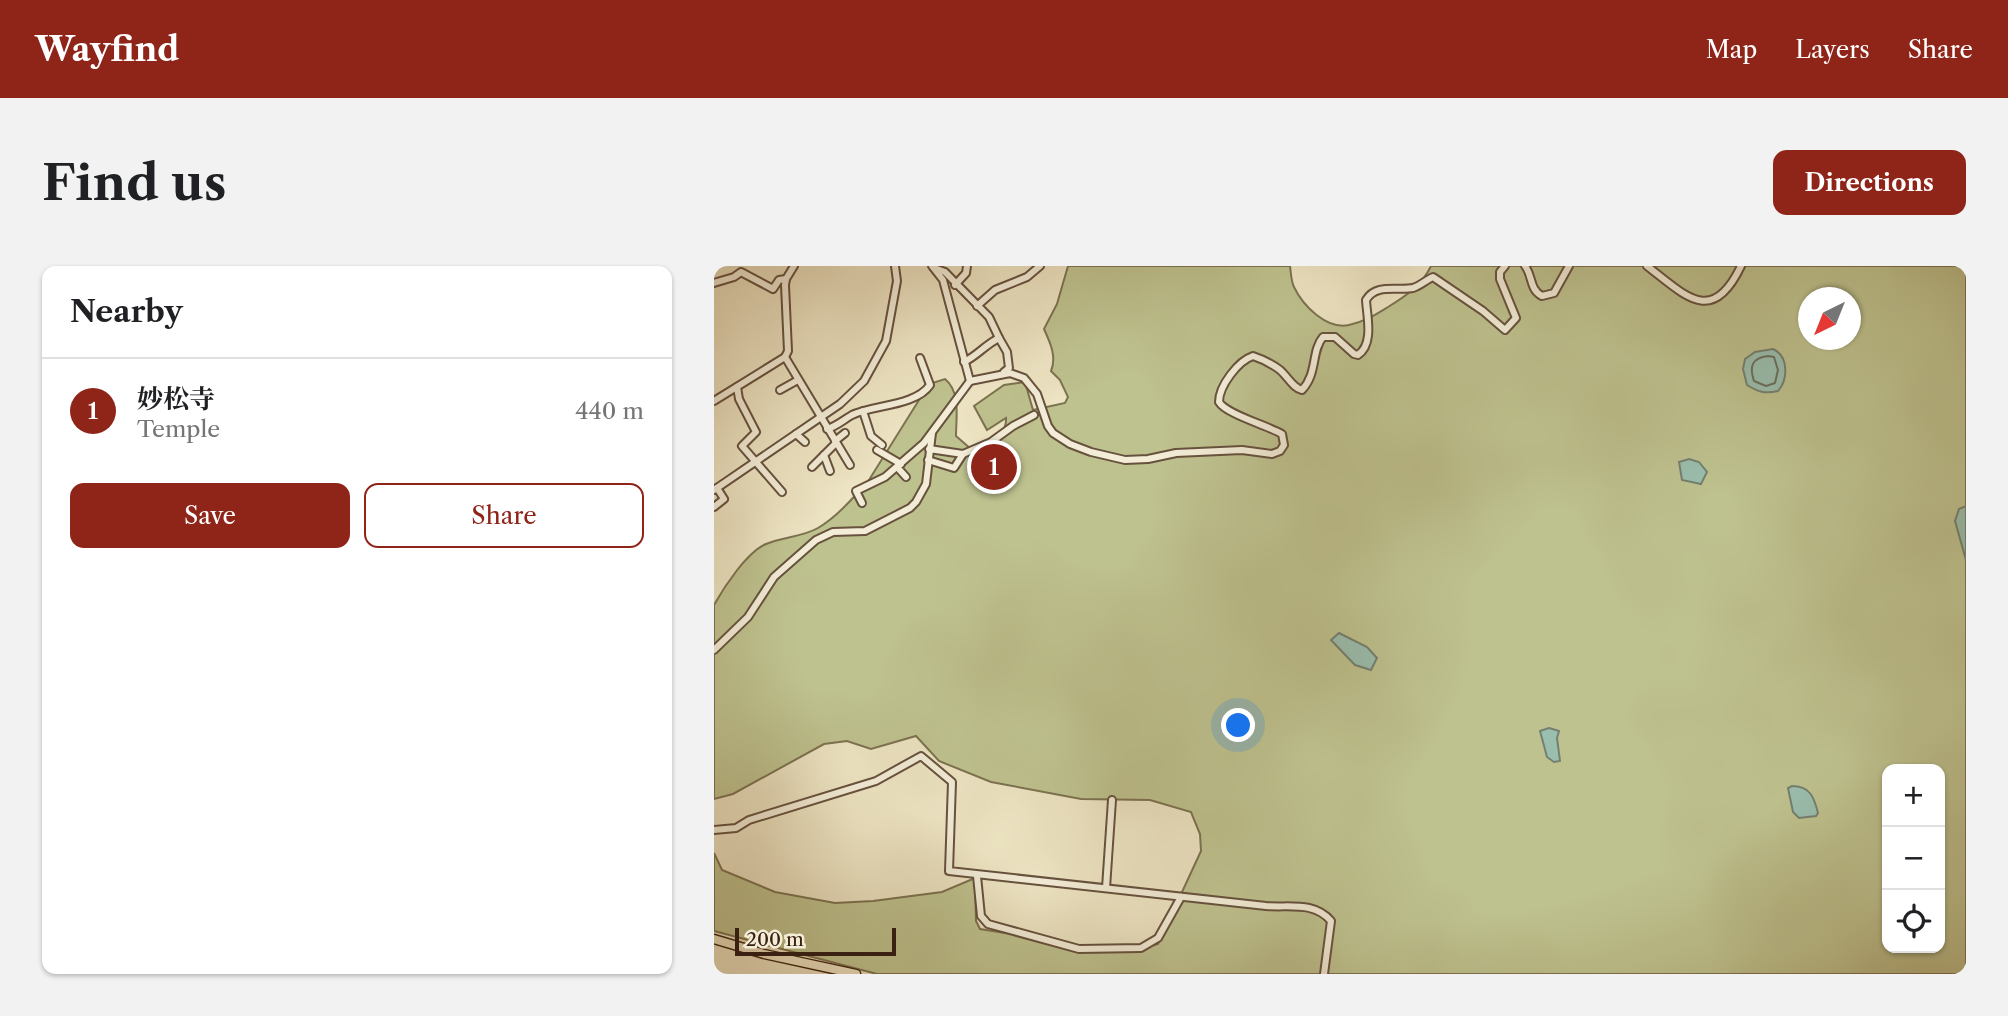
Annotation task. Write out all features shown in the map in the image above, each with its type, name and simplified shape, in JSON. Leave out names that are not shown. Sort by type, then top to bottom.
[{"type":"main road","points":[[714,939],[764,954],[856,974]]},
{"type":"street","points":[[714,401],[785,357],[788,351],[786,279],[794,266]]},
{"type":"street","points":[[714,507],[724,499],[715,489],[854,394],[874,366],[886,341],[897,281],[895,266]]},
{"type":"street","points":[[955,285],[967,266]]},
{"type":"street","points":[[977,306],[995,290],[1027,277],[1040,266]]},
{"type":"street","points":[[862,503],[856,491],[885,477],[899,465],[932,433],[944,413],[970,381],[1010,373],[1024,378],[1037,394],[1053,433],[1070,444],[1091,452],[1138,461],[1177,453],[1242,450],[1272,454],[1280,451],[1284,445],[1282,434],[1265,424],[1226,410],[1219,402],[1223,386],[1244,360],[1253,356],[1262,359],[1279,370],[1296,389],[1302,390],[1314,370],[1318,347],[1323,337],[1335,337],[1354,354],[1358,355],[1364,350],[1368,340],[1366,300],[1369,295],[1393,288],[1410,288],[1433,278],[1483,311],[1505,330],[1516,318],[1500,279],[1500,272],[1505,266]]},
{"type":"street","points":[[1525,266],[1532,287],[1542,296],[1554,293],[1569,266]]},
{"type":"street","points":[[1647,266],[1688,297],[1698,301],[1711,300],[1726,292],[1741,266]]},
{"type":"street","points":[[933,267],[945,272],[989,317],[1010,362],[1009,368],[1000,376]]},
{"type":"street","points":[[933,267],[943,280],[970,381]]},
{"type":"street","points":[[714,283],[734,278],[741,272],[773,289],[779,280],[786,279]]},
{"type":"street","points":[[964,362],[980,354],[989,343],[999,338]]},
{"type":"street","points":[[785,357],[850,465]]},
{"type":"street","points":[[827,429],[838,426],[850,416],[884,408],[926,390],[930,385],[920,358]]},
{"type":"street","points":[[780,390],[798,380]]},
{"type":"street","points":[[737,387],[739,399],[756,432],[742,446],[782,492]]},
{"type":"street","points":[[863,411],[871,436],[899,465],[906,477]]},
{"type":"street","points":[[929,449],[963,454],[991,442],[1034,415]]},
{"type":"street","points":[[812,467],[845,433]]},
{"type":"street","points":[[714,650],[748,617],[774,577],[816,540],[833,531],[865,531],[910,508],[926,484],[932,433]]},
{"type":"street","points":[[796,434],[805,442]]},
{"type":"street","points":[[928,460],[954,468],[963,454]]},
{"type":"street","points":[[824,455],[830,471]]},
{"type":"street","points":[[714,830],[736,828],[749,820],[852,790],[876,781],[921,756],[952,782],[949,872],[1273,906],[1305,906],[1331,921],[1324,974]]},
{"type":"street","points":[[1106,888],[1112,800]]},
{"type":"street","points":[[977,876],[981,916],[988,924],[1079,949],[1121,950],[1150,944],[1158,938],[1181,897]]},
{"type":"green space","points":[[1068,266],[1290,266],[1293,285],[1303,302],[1324,320],[1341,326],[1365,320],[1395,303],[1418,284],[1431,266],[1966,266],[1966,974],[877,974],[714,931],[714,853],[722,870],[775,892],[835,903],[942,892],[975,878],[976,921],[980,929],[1030,937],[1078,949],[1132,952],[1158,944],[1201,851],[1200,834],[1191,812],[1150,800],[1081,799],[991,782],[939,761],[916,736],[871,749],[847,741],[824,744],[733,794],[714,799],[714,605],[730,580],[759,548],[818,528],[845,506],[869,480],[929,384],[945,379],[950,384],[956,398],[956,436],[979,456],[990,454],[996,448],[1006,418],[987,430],[974,406],[1004,385],[1025,382],[1033,410],[1065,403],[1068,397],[1060,380],[1051,371],[1053,355],[1044,329],[1057,304]]},
{"type":"water","points":[[1773,349],[1782,357],[1785,368],[1784,381],[1778,391],[1762,392],[1747,385],[1743,369],[1745,359],[1755,352]]},
{"type":"water","points":[[1689,459],[1699,462],[1707,472],[1701,484],[1682,480],[1679,462]]},
{"type":"water","points":[[1966,506],[1966,560],[1955,521],[1959,509]]},
{"type":"water","points":[[1339,633],[1367,647],[1377,658],[1371,670],[1355,665],[1331,640]]},
{"type":"water","points":[[1549,728],[1559,731],[1557,738],[1560,761],[1554,762],[1547,757],[1540,731]]},
{"type":"water","points":[[1792,786],[1807,790],[1815,802],[1818,813],[1816,816],[1799,818],[1793,812],[1788,788]]},
{"type":"place","name":"妙松寺","points":[[994,467]]}]
